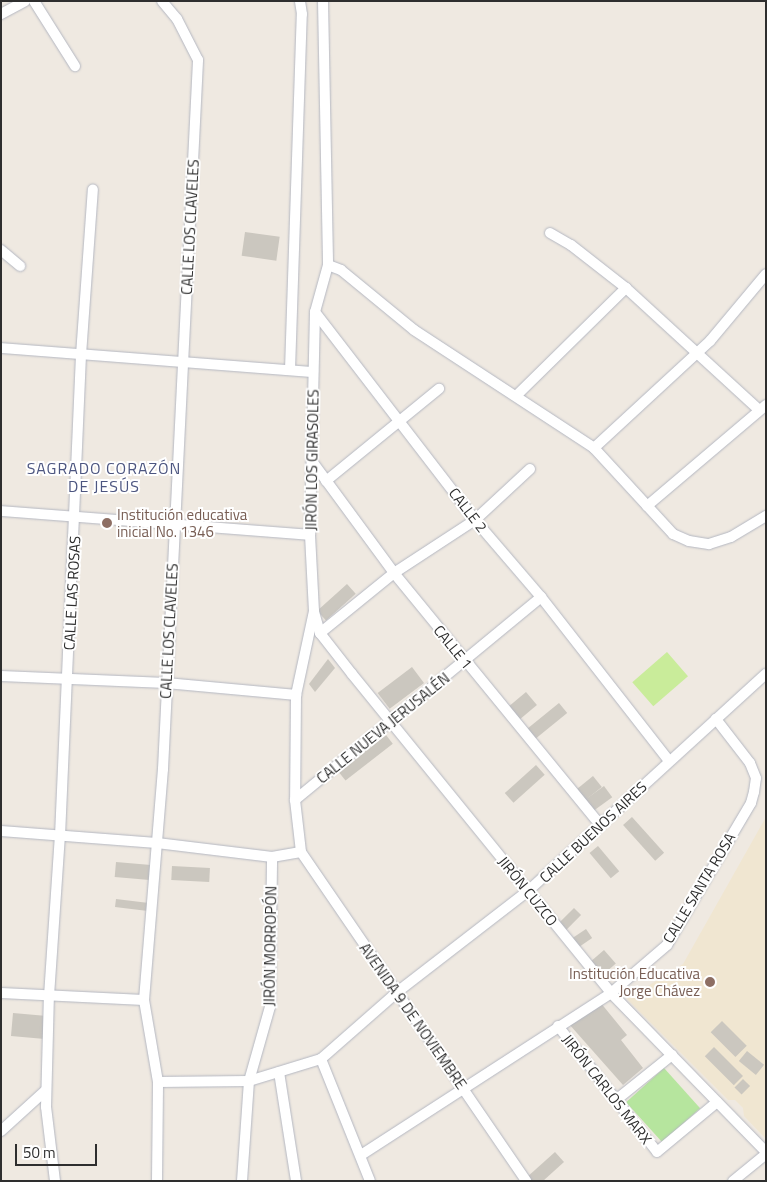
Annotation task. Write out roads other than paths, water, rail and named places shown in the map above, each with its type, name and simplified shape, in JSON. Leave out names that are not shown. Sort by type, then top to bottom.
[{"type":"street","points":[[1,14],[25,1]]},
{"type":"street","points":[[34,1],[74,66]]},
{"type":"street","name":"CALLE LOS CLAVELES","points":[[157,1181],[158,1082],[144,1000],[157,843],[173,595],[173,523],[198,60],[177,19],[162,1]]},
{"type":"street","points":[[290,370],[302,14],[300,1]]},
{"type":"street","name":"JIRÓN LOS GIRASOLES","points":[[300,852],[295,800],[296,695],[314,611],[310,535],[314,464],[313,372],[315,312],[328,265],[324,1]]},
{"type":"street","name":"CALLE LAS ROSAS","points":[[55,1181],[46,1090],[48,996],[60,836],[81,355],[93,189]]},
{"type":"street","points":[[550,233],[571,245],[626,288],[670,332],[763,407],[647,506]]},
{"type":"street","points":[[1,250],[20,266]]},
{"type":"street","points":[[328,265],[340,270],[414,330],[517,395],[594,448],[673,534],[703,544],[731,537],[766,516]]},
{"type":"street","points":[[594,448],[697,352],[745,302],[766,274]]},
{"type":"street","points":[[517,395],[626,288]]},
{"type":"street","name":"CALLE 2","points":[[315,312],[474,520],[540,597],[669,761]]},
{"type":"street","points":[[1,348],[313,372]]},
{"type":"street","points":[[326,481],[439,390]]},
{"type":"street","name":"CALLE 1","points":[[314,464],[394,573],[600,825]]},
{"type":"street","points":[[320,633],[394,573],[474,520],[530,470]]},
{"type":"street","points":[[1,511],[75,515],[310,535]]},
{"type":"street","name":"CALLE NUEVA JERUSALÉN","points":[[295,800],[540,597]]},
{"type":"street","name":"JIRÓN CUZCO","points":[[314,611],[320,633],[390,723],[611,993],[766,1153]]},
{"type":"street","name":"CALLE BUENOS AIRES","points":[[321,1059],[396,993],[528,891],[766,674]]},
{"type":"street","points":[[1,676],[166,683],[296,695]]},
{"type":"street","name":"CALLE SANTA ROSA","points":[[361,1155],[611,993],[667,945],[751,803],[756,778],[750,763],[716,719]]},
{"type":"street","points":[[1,831],[157,843],[272,857],[300,852]]},
{"type":"street","name":"AVENIDA 9 DE NOVIEMBRE","points":[[300,852],[526,1181]]},
{"type":"street","name":"JIRÓN MORROPÓN","points":[[242,1181],[249,1081],[270,1008],[272,857]]},
{"type":"street","points":[[1,992],[144,1000]]},
{"type":"street","name":"JIRÓN CARLOS MARX","points":[[558,1026],[657,1152],[717,1102]]},
{"type":"street","points":[[616,1100],[672,1055]]},
{"type":"street","points":[[158,1082],[249,1081],[321,1059],[370,1181]]},
{"type":"street","points":[[279,1072],[296,1181]]},
{"type":"street","points":[[1,1131],[46,1090]]},
{"type":"street","points":[[733,1181],[766,1153]]},
{"type":"place","name":"Institución educativa inicial No. 1346","points":[[107,523]]},
{"type":"place","name":"Institución Educativa Jorge Chávez","points":[[710,982]]},
{"type":"district","name":"SAGRADO CORAZÓN DE JESÚS","points":[[104,477]]}]
